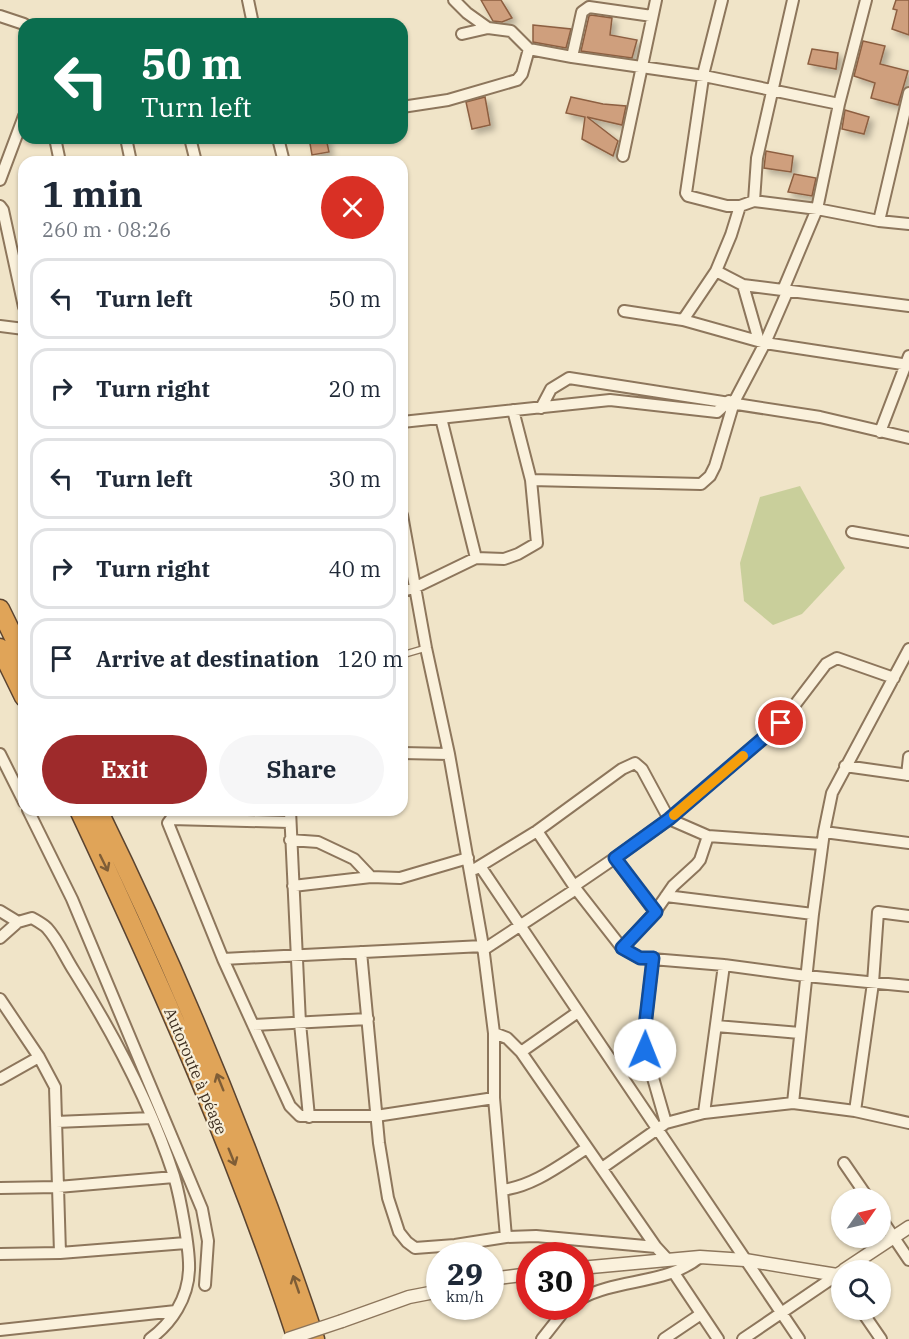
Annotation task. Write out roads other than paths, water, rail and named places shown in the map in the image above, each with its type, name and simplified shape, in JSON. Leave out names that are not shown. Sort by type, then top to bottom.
[{"type":"highway","points":[[0,609],[18,646]]},
{"type":"highway","points":[[0,648],[18,684]]},
{"type":"highway","name":"Autoroute à péage","points":[[82,816],[120,896],[201,1081],[246,1193],[297,1339]]},
{"type":"highway","points":[[101,816],[217,1074],[275,1222],[315,1339]]},
{"type":"street","points":[[248,0],[252,18]]},
{"type":"street","points":[[454,0],[488,28]]},
{"type":"street","points":[[623,156],[656,0]]},
{"type":"street","points":[[722,0],[704,76],[686,193],[688,196],[727,206],[740,206],[754,201],[817,208],[879,221],[909,224]]},
{"type":"street","points":[[754,201],[757,158],[793,0]]},
{"type":"street","points":[[531,480],[700,484],[710,476],[715,466],[732,402],[786,290],[817,208],[839,104],[866,0]]},
{"type":"street","points":[[572,57],[584,9],[589,7],[652,16]]},
{"type":"street","points":[[0,16],[18,22]]},
{"type":"street","points":[[462,34],[488,28],[511,32],[529,49],[704,76],[839,104]]},
{"type":"street","points":[[408,105],[448,100],[517,80],[522,74],[529,49]]},
{"type":"street","points":[[879,221],[909,93]]},
{"type":"street","points":[[0,180],[18,132]]},
{"type":"street","points":[[0,206],[3,210],[18,278]]},
{"type":"street","points":[[683,320],[716,271],[740,206]]},
{"type":"street","points":[[716,271],[742,285],[909,306]]},
{"type":"street","points":[[742,285],[762,342]]},
{"type":"street","points":[[624,311],[683,320],[762,342],[908,362],[880,432]]},
{"type":"street","points":[[0,326],[18,328]]},
{"type":"street","points":[[541,408],[551,389],[569,378],[820,417],[909,438]]},
{"type":"street","points":[[408,421],[610,400],[717,412],[732,402]]},
{"type":"street","points":[[408,590],[476,558],[504,559],[537,543],[531,480],[513,410]]},
{"type":"street","points":[[441,418],[476,558]]},
{"type":"street","points":[[852,532],[909,542]]},
{"type":"street","points":[[408,555],[468,858],[520,926],[578,1012],[662,1126],[745,1260],[799,1339]]},
{"type":"street","points":[[793,1103],[813,914],[822,844],[832,793],[844,766],[894,678],[905,665],[909,649]]},
{"type":"street","points":[[223,959],[483,948],[520,926],[669,819],[781,723],[826,664],[837,658],[894,678]]},
{"type":"street","points":[[408,753],[449,753]]},
{"type":"street","points":[[0,754],[18,790]]},
{"type":"street","points":[[844,766],[908,775],[909,757]]},
{"type":"street","points":[[475,869],[537,831],[622,769],[635,763],[642,769],[669,819],[708,836],[822,844]]},
{"type":"street","points":[[31,816],[72,899],[202,1209],[208,1241],[205,1285]]},
{"type":"street","points":[[290,816],[300,1023],[309,1117]]},
{"type":"street","points":[[290,822],[168,821],[223,959],[290,1106],[300,1116],[376,1116],[494,1098]]},
{"type":"street","points":[[537,831],[575,887],[622,948],[640,958],[909,986]]},
{"type":"street","points":[[824,832],[909,843]]},
{"type":"street","points":[[622,948],[656,912],[673,886],[700,860],[708,836]]},
{"type":"street","points":[[290,840],[318,842],[354,859],[371,877]]},
{"type":"street","points":[[293,886],[371,877],[400,878],[468,858]]},
{"type":"street","points":[[615,858],[656,912]]},
{"type":"street","points":[[475,869],[494,1034],[494,1098],[506,1237]]},
{"type":"street","points":[[666,896],[813,914]]},
{"type":"street","points":[[0,911],[18,922]]},
{"type":"street","points":[[855,1111],[873,983],[878,912],[909,916]]},
{"type":"street","points":[[0,938],[18,922],[32,918],[46,927],[95,1006],[152,1118],[174,1177],[189,1268],[187,1287],[176,1311],[163,1329],[150,1339]]},
{"type":"street","points":[[361,952],[376,1116],[388,1198],[399,1232],[407,1242],[416,1248],[506,1237],[536,1236],[656,1247]]},
{"type":"street","points":[[653,958],[644,1035],[645,1050],[662,1126]]},
{"type":"street","points":[[704,1113],[724,965]]},
{"type":"street","points":[[0,999],[39,1057],[55,1087],[60,1253]]},
{"type":"street","points":[[521,1052],[578,1012]]},
{"type":"street","points":[[253,1025],[368,1019]]},
{"type":"street","points":[[716,1026],[800,1033]]},
{"type":"street","points":[[494,1034],[507,1038],[521,1052],[656,1247],[668,1260]]},
{"type":"street","points":[[0,1079],[39,1057]]},
{"type":"street","points":[[602,1168],[662,1126],[704,1113],[793,1103],[855,1111],[905,1123],[909,1134]]},
{"type":"street","points":[[56,1122],[152,1118]]},
{"type":"street","points":[[502,1190],[518,1188],[531,1183],[587,1148]]},
{"type":"street","points":[[844,1163],[861,1188]]},
{"type":"street","points":[[0,1188],[58,1187],[174,1177]]},
{"type":"street","points":[[861,1260],[909,1227]]},
{"type":"street","points":[[891,1233],[909,1260]]},
{"type":"street","points":[[0,1254],[60,1253],[186,1243]]},
{"type":"street","points":[[594,1293],[606,1288],[674,1273],[688,1267],[700,1257]]},
{"type":"street","points":[[594,1268],[700,1257],[745,1260],[831,1273]]},
{"type":"street","points":[[674,1273],[718,1339]]},
{"type":"street","points":[[743,1339],[831,1281]]},
{"type":"street","points":[[288,1339],[426,1294]]},
{"type":"street","points":[[0,1330],[176,1311]]},
{"type":"street","points":[[664,1339],[701,1314]]},
{"type":"street","points":[[542,1339],[557,1320]]},
{"type":"street","points":[[868,1320],[881,1339]]},
{"type":"lane","points":[[408,653],[426,648]]}]
